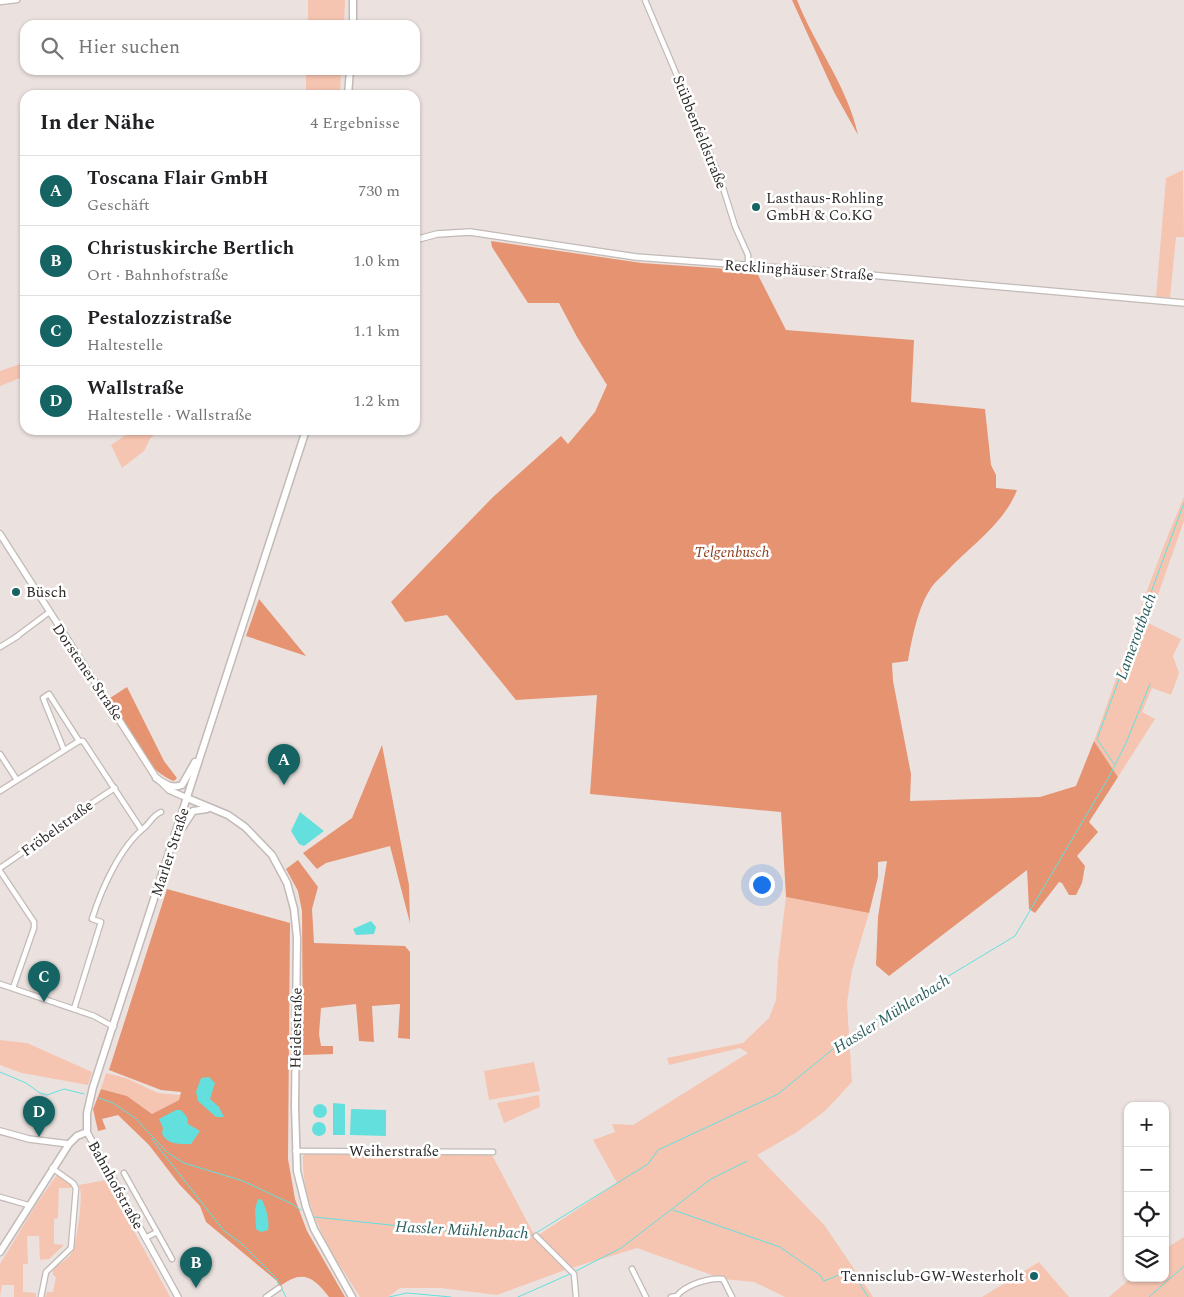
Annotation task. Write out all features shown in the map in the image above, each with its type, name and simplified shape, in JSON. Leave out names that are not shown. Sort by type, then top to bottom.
[{"type":"main road","points":[[353,0],[353,20]]},
{"type":"main road","points":[[348,90],[350,75]]},
{"type":"main road","name":"Marler Straße","points":[[87,1132],[89,1102],[304,435]]},
{"type":"main road","points":[[156,778],[166,785],[174,787],[182,785],[202,752]]},
{"type":"main road","name":"Heidestraße","points":[[188,798],[228,815],[254,835],[272,855],[287,883],[293,903],[298,968],[295,1151],[299,1182],[314,1229],[352,1297]]},
{"type":"main road","points":[[172,847],[187,817],[193,810],[202,808],[228,815]]},
{"type":"main road","points":[[0,1252],[28,1205],[69,1144],[77,1136],[87,1132]]},
{"type":"street","points":[[0,2],[17,0]]},
{"type":"street","name":"Stübbenfeldstraße","points":[[645,0],[719,176],[735,226],[748,255],[748,266]]},
{"type":"street","name":"Recklinghäuser Straße","points":[[420,239],[437,234],[470,232],[636,257],[1184,304]]},
{"type":"street","name":"Dorstener Straße","points":[[0,534],[48,613],[156,778],[169,790],[188,798]]},
{"type":"street","points":[[0,647],[48,613]]},
{"type":"street","points":[[64,750],[43,698],[49,694],[115,788],[141,829]]},
{"type":"street","points":[[0,791],[81,741]]},
{"type":"street","points":[[0,754],[17,780]]},
{"type":"street","name":"Fröbelstraße","points":[[0,870],[76,813],[115,788]]},
{"type":"street","points":[[74,1009],[101,922],[92,919],[96,906],[112,872],[141,829],[161,812]]},
{"type":"street","points":[[0,870],[34,922],[34,928],[13,988]]},
{"type":"street","points":[[0,984],[94,1016],[114,1027]]},
{"type":"street","points":[[0,1131],[30,1139],[69,1144]]},
{"type":"street","name":"Bahnhofstraße","points":[[87,1132],[178,1297]]},
{"type":"street","name":"Weiherstraße","points":[[295,1151],[493,1152]]},
{"type":"street","points":[[41,1297],[46,1272],[71,1248],[73,1229],[76,1188],[73,1183],[52,1168]]},
{"type":"street","name":"Bahnhofstraße","points":[[124,1173],[172,1259]]},
{"type":"street","points":[[0,1197],[28,1205]]},
{"type":"street","name":"Bahnhofstraße","points":[[146,1238],[157,1232]]},
{"type":"street","points":[[536,1236],[574,1274],[576,1297]]},
{"type":"street","points":[[632,1269],[646,1297]]},
{"type":"street","points":[[671,1297],[679,1296],[682,1291],[714,1278],[723,1279],[732,1297]]},
{"type":"street","points":[[266,1297],[279,1288]]},
{"type":"shaded area","points":[[308,0],[345,0],[344,20],[308,20]]},
{"type":"shaded area","points":[[306,75],[341,75],[340,90],[306,90]]},
{"type":"shaded area","points":[[1183,170],[1184,237],[1176,237],[1170,298],[1156,297],[1166,178]]},
{"type":"shaded area","points":[[20,364],[20,378],[0,386],[0,371]]},
{"type":"shaded area","points":[[126,435],[154,435],[144,451],[122,468],[111,445]]},
{"type":"shaded area","points":[[1184,497],[1184,521],[1148,623],[1181,639],[1173,656],[1179,673],[1171,695],[1152,688],[1142,712],[1155,719],[1118,777],[1094,741],[1148,588]]},
{"type":"shaded area","points":[[786,897],[869,913],[852,970],[847,1003],[852,1082],[825,1111],[797,1132],[757,1155],[825,1226],[873,1297],[785,1297],[754,1282],[723,1279],[637,1248],[565,1270],[497,1295],[441,1288],[400,1288],[388,1297],[360,1297],[339,1265],[313,1212],[307,1194],[304,1175],[303,1156],[307,1152],[491,1153],[532,1231],[537,1236],[617,1183],[593,1140],[615,1132],[612,1124],[633,1125],[748,1053],[740,1048],[669,1065],[667,1058],[743,1043],[769,1018],[776,1000],[778,962]]},
{"type":"shaded area","points":[[0,1040],[27,1043],[92,1072],[88,1085],[22,1073],[0,1065]]},
{"type":"shaded area","points":[[534,1062],[540,1091],[489,1100],[484,1071]]},
{"type":"shaded area","points":[[106,1073],[126,1078],[158,1093],[180,1095],[179,1100],[152,1114],[127,1096],[101,1089]]},
{"type":"shaded area","points":[[539,1095],[540,1107],[504,1123],[497,1103]]},
{"type":"shaded area","points":[[57,1175],[71,1184],[71,1188],[59,1188],[58,1218],[54,1219],[54,1244],[64,1245],[49,1259],[40,1260],[39,1236],[27,1236],[28,1264],[23,1264],[23,1292],[36,1293],[36,1297],[14,1297],[14,1285],[2,1285],[0,1297],[0,1264],[37,1203]]},
{"type":"shaded area","points":[[106,1180],[170,1297],[45,1297],[47,1292],[53,1292],[56,1277],[53,1275],[53,1269],[72,1253],[75,1245],[81,1197],[79,1185]]},
{"type":"shaded area","points":[[1184,1237],[1184,1297],[1109,1297],[1126,1282],[1169,1282],[1169,1246]]},
{"type":"shaded area","name":"Tennisclub-GW-Westerholt","points":[[1039,1262],[1069,1297],[982,1297]]},
{"type":"green space","points":[[792,0],[797,0],[839,83],[847,100],[858,135],[834,92]]},
{"type":"green space","name":"Telgenbusch","points":[[491,241],[642,263],[756,271],[786,330],[914,340],[911,402],[985,409],[991,465],[996,475],[996,488],[1017,490],[1004,513],[995,524],[931,588],[919,613],[908,661],[892,663],[893,681],[911,774],[910,801],[1040,797],[1076,786],[1094,741],[1118,777],[1089,822],[1098,832],[1077,856],[1085,866],[1082,883],[1076,895],[1069,895],[1062,883],[1059,882],[1035,913],[1029,909],[1027,870],[889,976],[876,965],[878,917],[887,861],[878,862],[878,877],[869,913],[786,897],[781,812],[590,794],[597,695],[516,700],[447,615],[405,622],[391,602],[493,497],[561,436],[568,444],[595,412],[607,385],[577,337],[559,303],[528,303],[492,247]]},
{"type":"green space","points":[[259,599],[306,656],[246,636]]},
{"type":"green space","points":[[127,687],[164,761],[177,778],[174,781],[164,776],[144,758],[107,700]]},
{"type":"green space","points":[[382,745],[409,885],[410,923],[390,846],[326,863],[317,869],[303,853],[352,818]]},
{"type":"green space","points":[[298,860],[318,887],[312,909],[314,943],[405,946],[410,952],[410,1039],[398,1038],[400,1004],[372,1006],[374,1042],[359,1041],[356,1004],[321,1008],[319,1034],[321,1046],[333,1046],[333,1054],[303,1055],[302,911],[298,891],[286,869]]},
{"type":"green space","points":[[167,889],[290,923],[288,1159],[295,1199],[307,1231],[345,1297],[329,1297],[318,1284],[307,1277],[294,1278],[279,1287],[277,1281],[206,1222],[200,1206],[179,1184],[149,1145],[118,1115],[102,1119],[106,1129],[98,1131],[93,1109],[101,1089],[127,1096],[152,1114],[179,1100],[181,1092],[161,1090],[109,1070]]},
{"type":"water","points":[[300,812],[324,831],[304,846],[299,844],[291,831]]},
{"type":"water","points":[[371,921],[376,927],[374,934],[356,935],[353,929]]},
{"type":"water","points":[[209,1077],[215,1083],[210,1099],[219,1107],[224,1117],[216,1117],[198,1101],[196,1092],[201,1078]]},
{"type":"water","points":[[333,1103],[345,1104],[345,1135],[333,1135]]},
{"type":"water","points":[[317,1104],[323,1104],[327,1111],[323,1118],[317,1118],[313,1114],[313,1108]]},
{"type":"water","points":[[351,1109],[386,1110],[386,1136],[350,1135]]},
{"type":"water","points":[[176,1110],[181,1110],[187,1117],[188,1124],[200,1131],[191,1144],[171,1142],[164,1138],[162,1134],[163,1128],[159,1119]]},
{"type":"water","points":[[316,1122],[322,1122],[326,1129],[322,1136],[316,1136],[312,1132],[312,1126]]},
{"type":"water","points":[[258,1199],[262,1200],[268,1223],[268,1230],[261,1232],[256,1229],[255,1209]]},
{"type":"waterway","name":"Lamerottbach","points":[[1114,764],[1097,739],[1184,503]]},
{"type":"waterway","name":"Hassler Mühlenbach","points":[[314,1217],[448,1231],[531,1236],[648,1164],[658,1150],[778,1094],[849,1036],[1015,936],[1110,775],[1126,743],[1150,684]]},
{"type":"waterway","points":[[0,1072],[26,1083],[40,1093],[47,1095],[64,1089],[84,1094]]},
{"type":"waterway","name":"Hassler Mühlenbach","points":[[99,1098],[113,1103],[135,1118],[168,1153],[184,1163],[243,1181],[301,1210]]},
{"type":"waterway","points":[[152,1139],[224,1231],[241,1243],[276,1278],[286,1297]]},
{"type":"waterway","points":[[574,1272],[621,1248],[711,1179],[747,1161]]},
{"type":"waterway","points":[[673,1210],[780,1247],[820,1275],[824,1281],[851,1270],[868,1297]]},
{"type":"waterway","points":[[1149,1297],[1184,1266]]},
{"type":"waterway","points":[[518,1297],[570,1274]]},
{"type":"waterway","points":[[389,1297],[407,1293],[451,1297]]},
{"type":"place","name":"Lasthaus-Rohling GmbH & Co.KG","points":[[756,207]]},
{"type":"place","name":"Büsch","points":[[16,592]]},
{"type":"place","name":"Toscana Flair GmbH","points":[[284,785]]},
{"type":"place","name":"Pestalozzistraße","points":[[44,1002]]},
{"type":"place","name":"Wallstraße","points":[[39,1137]]},
{"type":"place","name":"Tennisclub-GW-Westerholt","points":[[1034,1276]]},
{"type":"place","name":"Christuskirche Bertlich","points":[[196,1288]]}]
